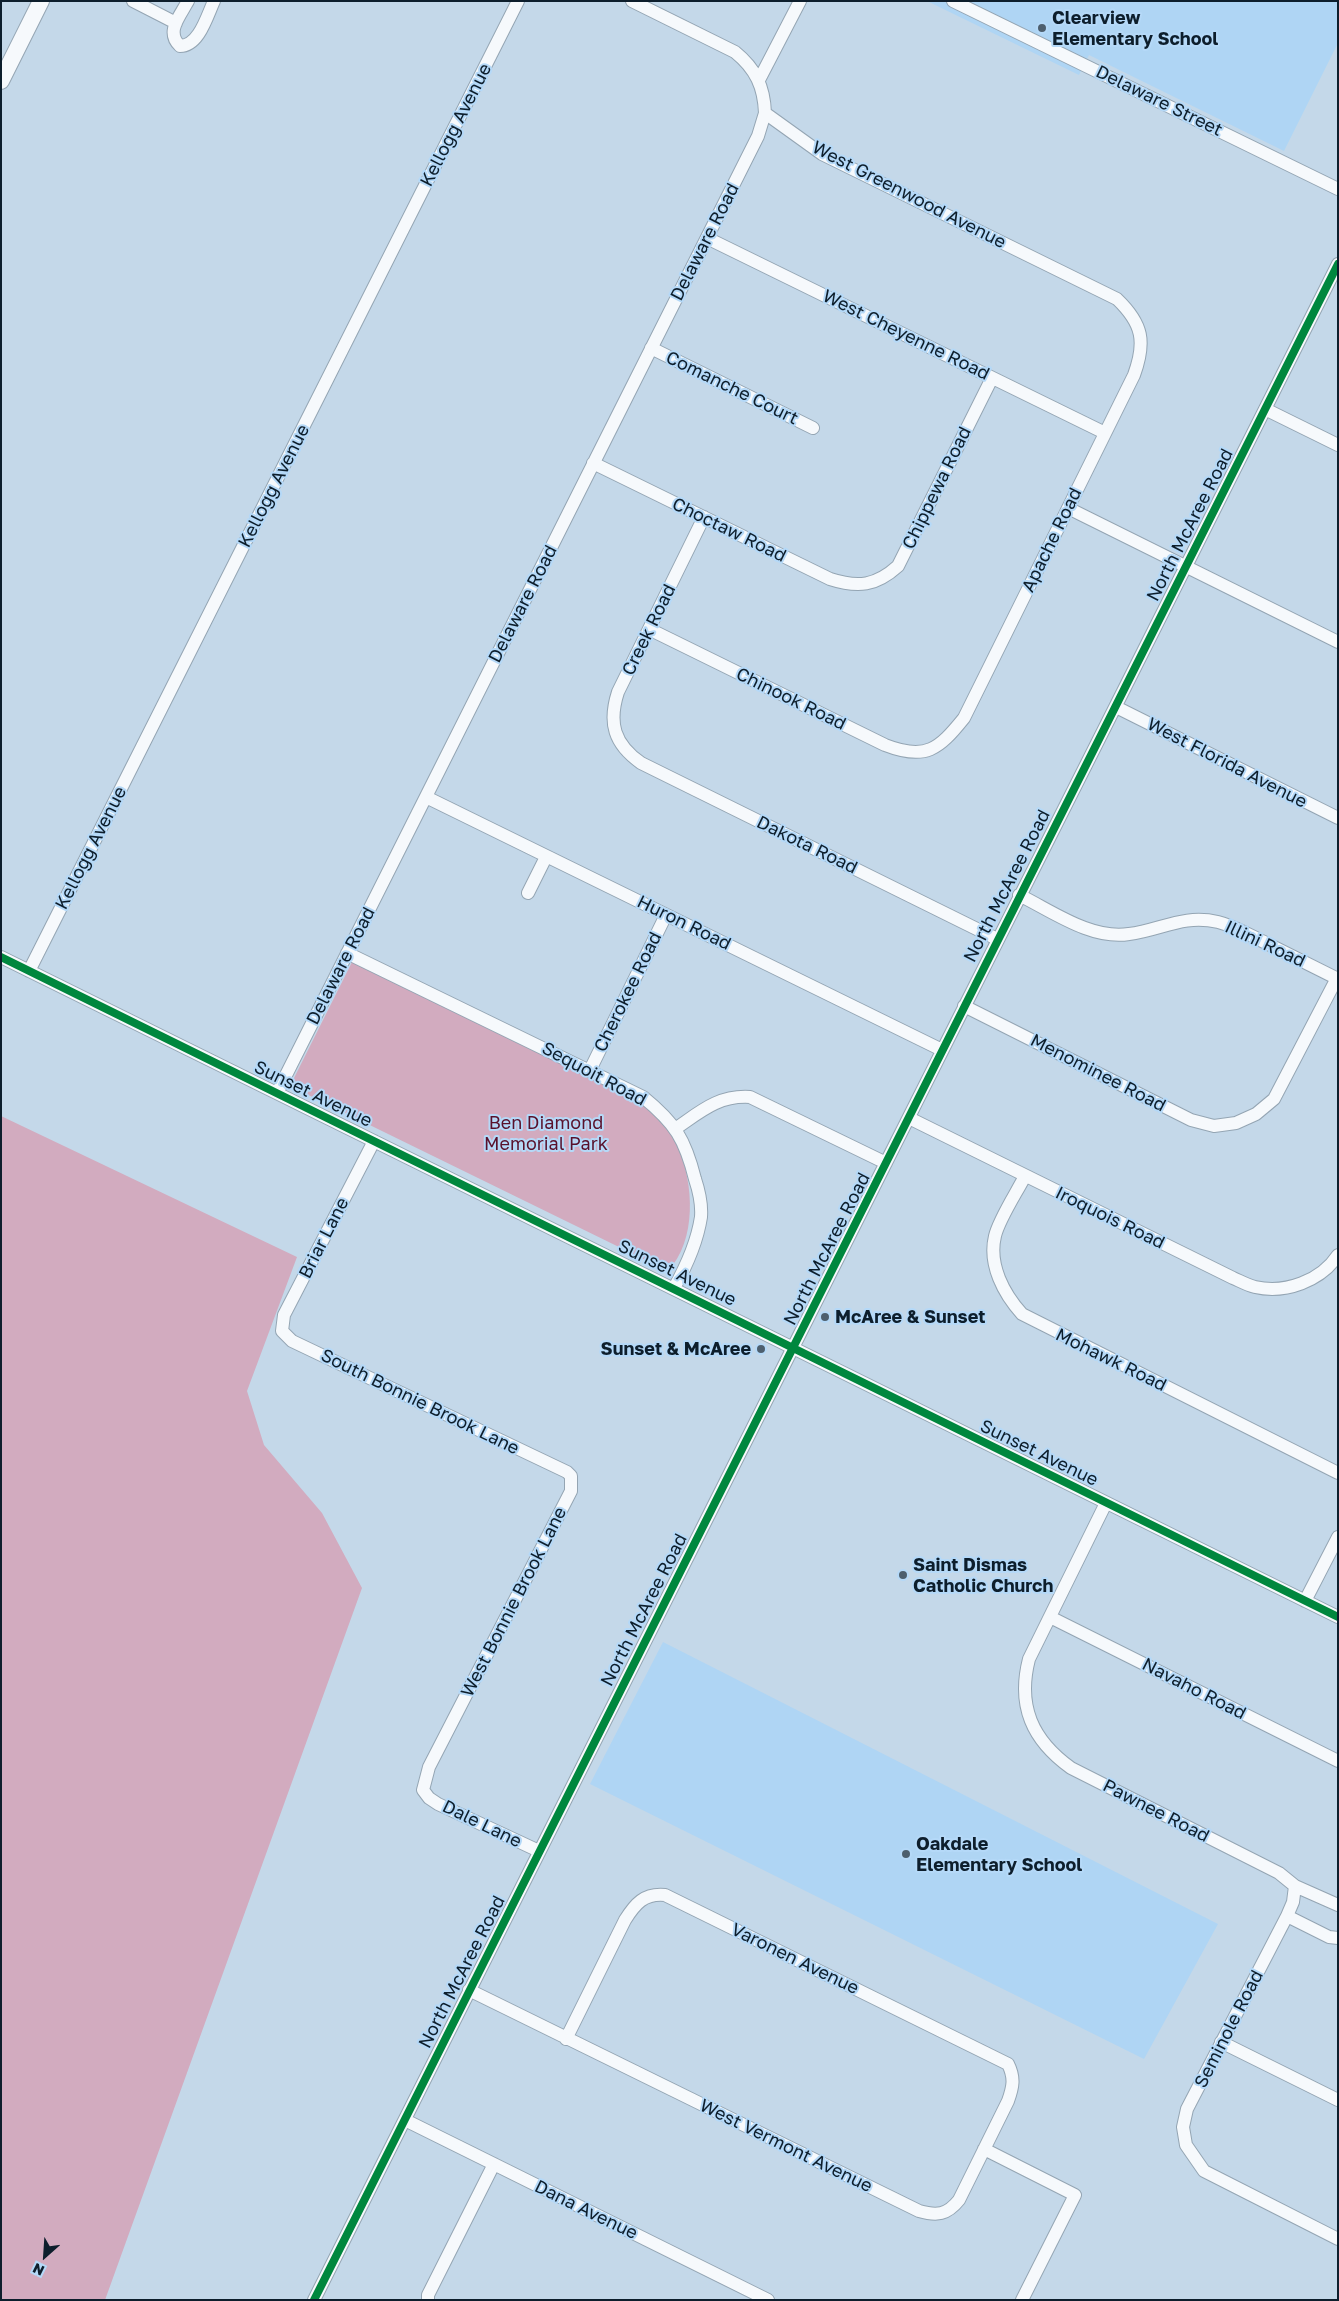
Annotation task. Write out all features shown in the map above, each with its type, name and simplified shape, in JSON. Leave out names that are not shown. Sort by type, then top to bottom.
[{"type":"main road","points":[[1,81],[41,1]]},
{"type":"street","points":[[133,1],[176,23]]},
{"type":"street","points":[[188,1],[172,32],[173,40],[180,46],[187,46],[194,42],[214,1]]},
{"type":"street","name":"Kellogg Avenue","points":[[29,971],[518,1]]},
{"type":"street","points":[[632,1],[735,52],[749,64],[759,80],[764,96],[765,114]]},
{"type":"street","points":[[759,80],[800,1]]},
{"type":"street","name":"Delaware Street","points":[[953,1],[1338,189]]},
{"type":"street","name":"Delaware Road","points":[[277,1093],[758,136],[765,114]]},
{"type":"street","name":"West Greenwood Avenue","points":[[765,114],[822,154],[1117,299],[1136,322]]},
{"type":"street","name":"West Cheyenne Road","points":[[706,238],[1105,433]]},
{"type":"street","name":"North McAree Road","points":[[314,2300],[1338,264]]},
{"type":"street","name":"Apache Road","points":[[937,748],[964,718],[1105,433],[1141,355],[1141,338],[1136,322]]},
{"type":"street","name":"Comanche Court","points":[[651,348],[813,428]]},
{"type":"street","name":"Chippewa Road","points":[[867,584],[884,579],[898,566],[992,378]]},
{"type":"street","points":[[1265,409],[1338,445]]},
{"type":"street","name":"Choctaw Road","points":[[593,464],[830,579],[848,585],[867,584]]},
{"type":"street","points":[[1068,508],[1338,642]]},
{"type":"street","name":"Creek Road","points":[[621,746],[613,719],[614,705],[704,517]]},
{"type":"street","name":"Chinook Road","points":[[649,629],[885,745],[900,751],[916,752],[937,748]]},
{"type":"street","name":"West Florida Avenue","points":[[1116,707],[1338,818]]},
{"type":"street","name":"Dakota Road","points":[[621,746],[641,763],[997,939]]},
{"type":"street","name":"Huron Road","points":[[426,797],[942,1050]]},
{"type":"street","points":[[528,892],[546,857]]},
{"type":"street","name":"Illini Road","points":[[1019,895],[1079,925],[1108,935],[1128,934],[1170,922],[1192,919],[1217,922],[1237,929],[1338,979]]},
{"type":"street","name":"Cherokee Road","points":[[590,1070],[666,914]]},
{"type":"street","name":"Sequoit Road","points":[[348,953],[590,1070],[643,1097],[663,1113],[684,1142],[699,1192],[701,1214],[690,1259],[674,1288]]},
{"type":"street","name":"Sunset Avenue","points":[[1,957],[1338,1617]]},
{"type":"street","name":"Menominee Road","points":[[964,1006],[1191,1120],[1214,1126],[1236,1124],[1256,1114],[1274,1099],[1338,979]]},
{"type":"street","points":[[676,1129],[707,1107],[720,1101],[733,1096],[750,1098],[886,1163]]},
{"type":"street","name":"Iroquois Road","points":[[909,1118],[1024,1176],[1255,1287],[1281,1288],[1301,1284],[1316,1276],[1338,1255]]},
{"type":"street","name":"Briar Lane","points":[[285,1336],[281,1326],[284,1315],[374,1141]]},
{"type":"street","name":"Mohawk Road","points":[[1024,1176],[995,1235],[994,1253],[1002,1287],[1022,1314],[1338,1473]]},
{"type":"street","name":"South Bonnie Brook Lane","points":[[285,1336],[557,1468]]},
{"type":"street","name":"West Bonnie Brook Lane","points":[[443,1740],[571,1491],[570,1476],[557,1468]]},
{"type":"street","points":[[1050,1617],[1106,1503]]},
{"type":"street","points":[[1305,1601],[1338,1537]]},
{"type":"street","name":"Pawnee Road","points":[[1050,1617],[1029,1659],[1024,1679],[1025,1701],[1030,1722],[1053,1755],[1071,1768],[1278,1873],[1295,1886],[1338,1905]]},
{"type":"street","name":"Navaho Road","points":[[1050,1617],[1338,1761]]},
{"type":"street","name":"Dale Lane","points":[[443,1740],[424,1780],[423,1790],[429,1798],[539,1852]]},
{"type":"street","name":"Seminole Road","points":[[1295,1886],[1293,1902],[1287,1916],[1187,2110],[1183,2127],[1186,2145],[1204,2171],[1338,2239]]},
{"type":"street","name":"Varonen Avenue","points":[[566,2039],[625,1920],[635,1905],[643,1898],[655,1894],[665,1895],[1008,2064],[1013,2073],[1013,2084],[984,2149]]},
{"type":"street","points":[[1287,1916],[1329,1937],[1338,1938]]},
{"type":"street","name":"West Vermont Avenue","points":[[469,1990],[910,2207],[932,2215],[942,2214],[950,2210],[959,2200],[984,2149]]},
{"type":"street","points":[[1221,2042],[1338,2100]]},
{"type":"street","name":"Dana Avenue","points":[[404,2120],[768,2300]]},
{"type":"street","points":[[984,2149],[1075,2195],[1022,2300]]},
{"type":"street","points":[[428,2300],[428,2295],[494,2164]]},
{"type":"shaded area","points":[[927,1],[1338,1],[1338,43],[1284,151],[1089,55],[1079,75]]},
{"type":"shaded area","name":"Oakdale Elementary School","points":[[663,1642],[1218,1924],[1144,2059],[590,1784]]},
{"type":"green space","name":"Ben Diamond Memorial Park","points":[[352,962],[641,1102],[667,1128],[675,1140],[683,1162],[690,1194],[688,1228],[684,1244],[668,1271],[290,1086]]},
{"type":"green space","points":[[1,1116],[297,1257],[247,1391],[264,1445],[322,1513],[362,1588],[105,2300],[1,2300]]},
{"type":"cycle path","points":[[314,2300],[1338,264]]},
{"type":"cycle path","points":[[1,957],[1338,1617]]},
{"type":"place","name":"Clearview Elementary School","points":[[1042,28]]},
{"type":"place","name":"McAree & Sunset","points":[[825,1317]]},
{"type":"place","name":"Sunset & McAree","points":[[761,1349]]},
{"type":"place","name":"Saint Dismas Catholic Church","points":[[903,1575]]},
{"type":"place","name":"Oakdale Elementary School","points":[[906,1854]]}]
